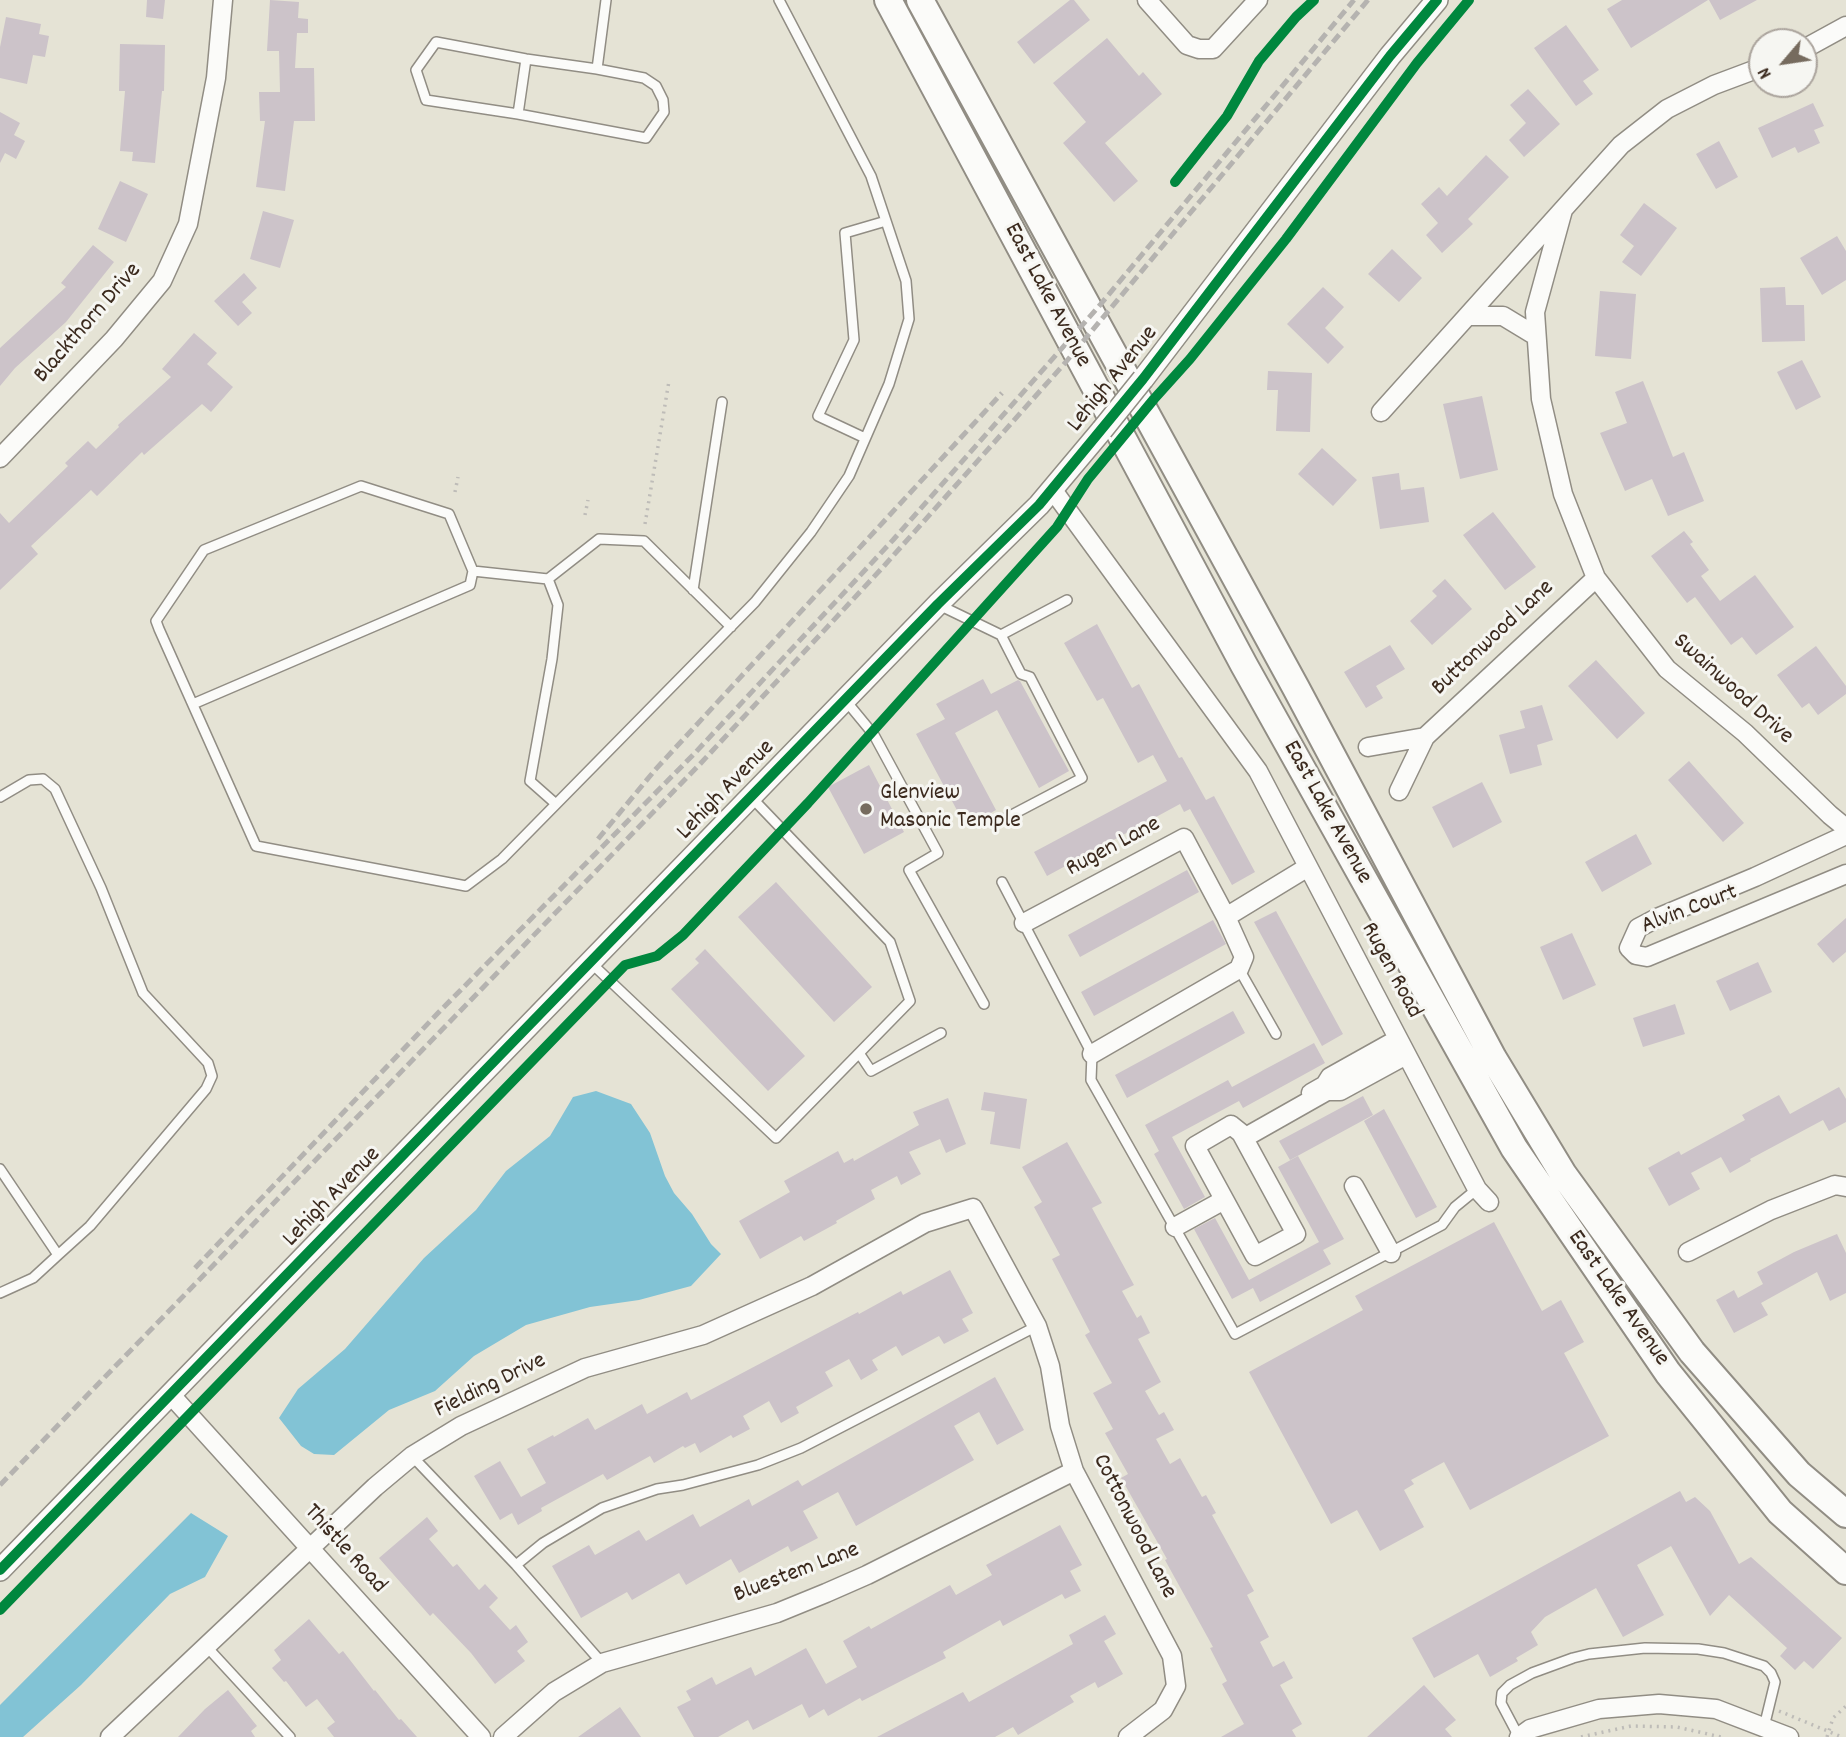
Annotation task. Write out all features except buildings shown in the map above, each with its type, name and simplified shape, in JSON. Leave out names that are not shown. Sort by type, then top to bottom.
[{"type":"main road","name":"East Lake Avenue","points":[[888,0],[1244,665],[1514,1148],[1668,1373],[1780,1512],[1846,1571]]},
{"type":"main road","name":"East Lake Avenue","points":[[920,0],[1296,688],[1493,1058],[1556,1162],[1692,1352],[1799,1474],[1846,1514]]},
{"type":"street","name":"Blackthorn Drive","points":[[0,458],[114,339],[162,281],[188,224],[216,78],[223,0]]},
{"type":"street","points":[[1147,0],[1187,45],[1199,49],[1213,48],[1255,1]]},
{"type":"street","name":"Lehigh Avenue","points":[[0,1570],[938,604],[1040,505],[1143,379],[1390,56],[1437,0]]},
{"type":"street","points":[[1818,41],[1846,26]]},
{"type":"street","name":"Swainwood Drive","points":[[1381,412],[1621,145],[1667,109],[1714,85],[1748,72]]},
{"type":"street","name":"Swainwood Drive","points":[[1563,210],[1535,312],[1541,399],[1563,494],[1596,578],[1667,670],[1745,733],[1846,828]]},
{"type":"street","points":[[1468,316],[1503,316],[1536,336]]},
{"type":"street","name":"Rugen Road","points":[[1052,489],[1258,771],[1483,1196]]},
{"type":"street","name":"Buttonwood Lane","points":[[1399,791],[1425,737],[1596,578]]},
{"type":"street","points":[[1368,747],[1425,737]]},
{"type":"street","name":"Alvin Court","points":[[1846,835],[1638,928],[1629,948],[1636,955],[1647,957],[1846,874]]},
{"type":"street","name":"Rugen Lane","points":[[1024,923],[1184,838],[1244,957],[1239,969]]},
{"type":"street","points":[[1226,917],[1308,867]]},
{"type":"street","points":[[1092,1054],[1239,969]]},
{"type":"street","points":[[1243,1135],[1325,1085],[1330,1077],[1402,1047]]},
{"type":"street","points":[[1231,1125],[1243,1135],[1296,1234],[1255,1256],[1195,1146],[1231,1125]]},
{"type":"street","points":[[1688,1252],[1771,1210],[1835,1185],[1846,1186]]},
{"type":"street","points":[[1354,1186],[1391,1252]]},
{"type":"street","points":[[1175,1227],[1224,1200]]},
{"type":"street","name":"Cottonwood Lane","points":[[973,1209],[1037,1326],[1050,1366],[1060,1426],[1074,1471],[1172,1656],[1176,1686],[1163,1710],[1128,1737]]},
{"type":"street","name":"Fielding Drive","points":[[110,1737],[375,1487],[412,1456],[461,1426],[585,1368],[703,1335],[812,1286],[925,1223],[973,1209]]},
{"type":"street","name":"Thistle Road","points":[[171,1395],[481,1737]]},
{"type":"street","name":"Bluestem Lane","points":[[503,1737],[554,1692],[602,1663],[777,1613],[867,1575],[1074,1471]]},
{"type":"street","points":[[1519,1737],[1531,1730],[1599,1709],[1659,1704],[1716,1709],[1789,1737]]},
{"type":"lane","points":[[597,69],[606,0]]},
{"type":"lane","points":[[193,704],[470,585],[473,570],[449,514],[361,486],[204,550],[156,621],[256,846],[466,886],[502,859],[755,602],[811,532],[849,476],[889,384],[909,319],[906,281],[871,176],[779,0]]},
{"type":"lane","points":[[436,42],[526,59],[644,78],[656,86],[663,100],[664,112],[646,138],[426,100],[416,70],[436,42]]},
{"type":"lane","points":[[518,114],[526,59]]},
{"type":"lane","points":[[865,438],[818,416],[854,340],[845,233],[886,221]]},
{"type":"lane","points":[[694,590],[722,402]]},
{"type":"lane","points":[[473,570],[548,579],[599,538],[644,541],[730,627]]},
{"type":"lane","points":[[548,579],[558,605],[552,659],[530,781],[556,804]]},
{"type":"lane","points":[[1001,635],[1067,600]]},
{"type":"lane","points":[[938,604],[1001,635],[1021,674],[1030,677],[1082,778],[1004,819]]},
{"type":"lane","points":[[845,700],[874,735],[938,853],[909,870],[984,1004]]},
{"type":"lane","points":[[0,797],[29,780],[43,779],[55,789],[101,888],[143,993],[208,1063],[212,1076],[206,1089],[90,1226],[33,1278],[0,1293]]},
{"type":"lane","points":[[590,962],[776,1138],[910,1000],[890,942],[751,797]]},
{"type":"lane","points":[[1002,882],[1092,1054],[1091,1080],[1235,1334],[1442,1225],[1455,1207],[1483,1196]]},
{"type":"lane","points":[[1239,969],[1276,1034]]},
{"type":"lane","points":[[859,1052],[871,1071],[941,1033]]},
{"type":"lane","points":[[0,1169],[58,1255]]},
{"type":"lane","points":[[516,1565],[543,1543],[602,1508],[657,1489],[683,1485],[758,1465],[801,1448],[1037,1326]]},
{"type":"lane","points":[[412,1456],[516,1565],[602,1663]]},
{"type":"lane","points":[[207,1647],[290,1737]]},
{"type":"lane","points":[[1519,1737],[1501,1703],[1502,1693],[1510,1685],[1532,1673],[1573,1658],[1617,1650],[1686,1648],[1724,1653],[1763,1666],[1771,1673],[1775,1682],[1764,1727]]},
{"type":"path","points":[[1175,182],[1227,116],[1259,61],[1314,0]]},
{"type":"path","points":[[645,524],[669,381]]},
{"type":"path","points":[[454,492],[458,477]]},
{"type":"path","points":[[585,515],[588,500]]},
{"type":"path","points":[[1769,1706],[1827,1734],[1842,1737]]},
{"type":"path","points":[[1827,1734],[1833,1718],[1846,1706]]},
{"type":"path","points":[[1581,1737],[1631,1726],[1677,1727],[1721,1737]]},
{"type":"water","points":[[596,1091],[631,1104],[650,1133],[674,1193],[721,1254],[691,1286],[639,1300],[590,1307],[526,1325],[474,1356],[435,1391],[389,1410],[334,1455],[314,1454],[301,1446],[279,1418],[298,1389],[345,1349],[424,1258],[476,1210],[506,1171],[550,1136],[573,1097]]},
{"type":"water","points":[[191,1513],[228,1536],[205,1577],[170,1594],[81,1685],[23,1737],[0,1737],[0,1705]]},
{"type":"railway","points":[[195,1268],[438,1013],[694,754],[893,540],[1100,305],[1354,0]]},
{"type":"railway","points":[[0,1485],[700,764],[884,566],[1065,363],[1368,0]]},
{"type":"railway","points":[[598,839],[655,770],[1002,393]]},
{"type":"cycle path","points":[[1175,182],[1227,116],[1259,61],[1314,0]]},
{"type":"cycle path","points":[[0,1570],[938,604],[1039,505],[1143,379],[1390,56],[1437,0]]},
{"type":"cycle path","points":[[0,1610],[625,965],[657,956],[683,935],[808,803],[1057,527],[1088,479],[1190,359],[1286,239],[1417,63],[1469,0]]},
{"type":"place","name":"Glenview Masonic Temple","points":[[866,809]]}]
